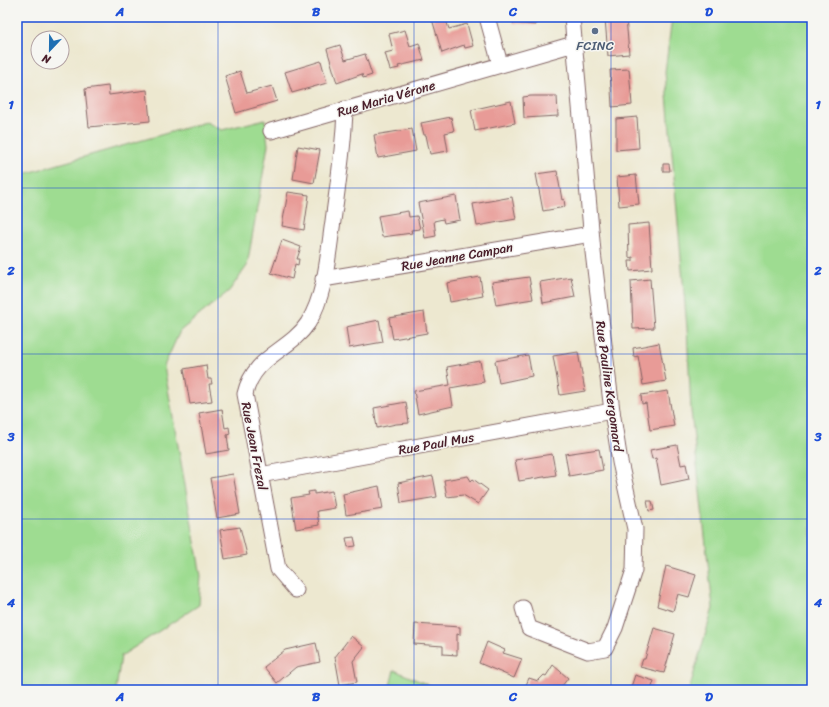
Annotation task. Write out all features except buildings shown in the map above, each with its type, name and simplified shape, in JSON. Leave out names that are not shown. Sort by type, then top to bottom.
[{"type":"street","points":[[487,17],[500,64]]},
{"type":"street","name":"Rue Pauline Kergomard","points":[[523,608],[529,628],[588,651],[605,648],[615,628],[634,570],[635,530],[620,462],[612,411],[591,234],[572,17]]},
{"type":"street","name":"Rue Maria Vérone","points":[[271,131],[574,44]]},
{"type":"street","name":"Rue Jean Frezal","points":[[296,590],[278,569],[245,394],[248,382],[259,366],[299,334],[307,323],[320,295],[344,140],[345,109]]},
{"type":"street","name":"Rue Jeanne Campan","points":[[323,279],[591,234]]},
{"type":"street","name":"Rue Paul Mus","points":[[260,475],[612,411]]},
{"type":"green space","points":[[672,17],[812,17],[812,690],[689,690],[713,608],[691,411],[687,328],[665,72]]},
{"type":"green space","points":[[265,119],[268,145],[247,266],[229,291],[180,331],[164,366],[201,576],[199,605],[121,656],[116,690],[17,690],[17,176],[206,122],[222,130]]},
{"type":"green space","points":[[394,670],[440,690],[389,690]]},
{"type":"place","name":"FCINC","points":[[595,31]]}]
